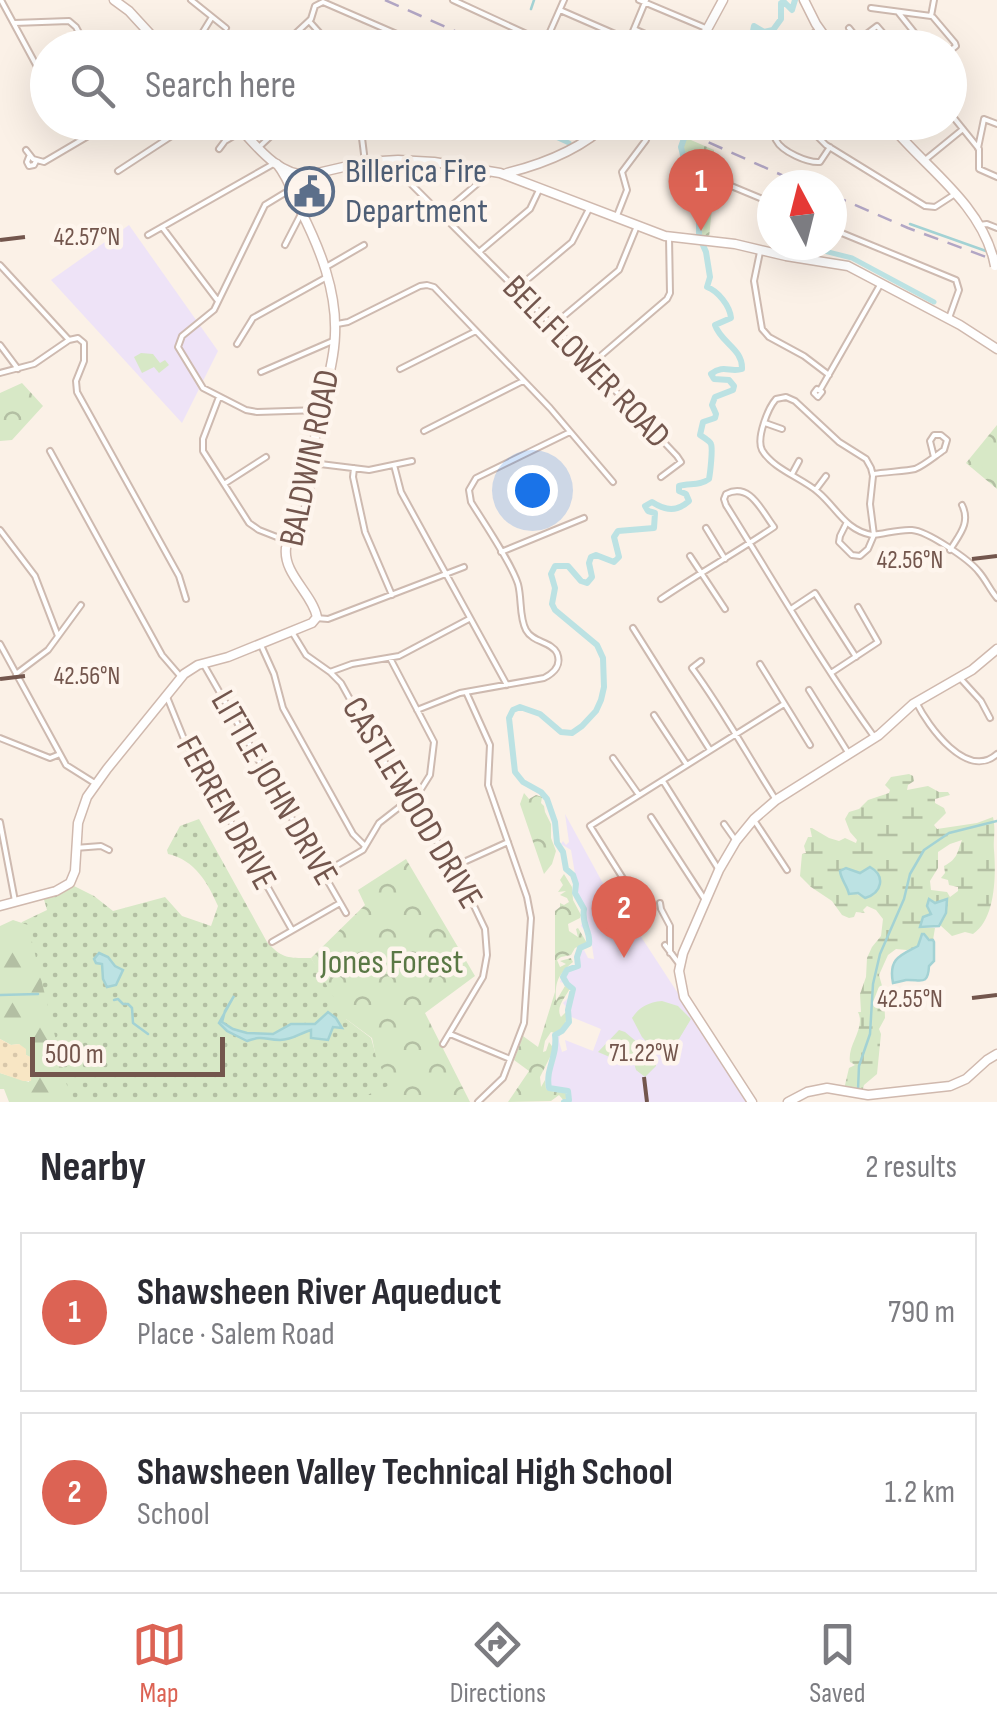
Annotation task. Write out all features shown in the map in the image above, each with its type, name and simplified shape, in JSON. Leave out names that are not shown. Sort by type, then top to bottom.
[{"type":"street","points":[[2,0],[30,53]]},
{"type":"street","points":[[114,0],[145,30]]},
{"type":"street","points":[[191,0],[226,28]]},
{"type":"street","points":[[453,0],[519,30]]},
{"type":"street","points":[[551,30],[564,0]]},
{"type":"street","points":[[804,0],[820,29]]},
{"type":"street","points":[[931,16],[934,0]]},
{"type":"street","points":[[634,29],[643,1],[708,29],[719,1]]},
{"type":"street","points":[[299,30],[313,16],[314,6],[325,2],[388,30]]},
{"type":"street","points":[[872,8],[931,16],[943,30]]},
{"type":"street","points":[[560,10],[607,30]]},
{"type":"street","points":[[898,12],[913,30]]},
{"type":"street","points":[[204,30],[212,17]]},
{"type":"street","points":[[14,23],[67,21],[78,30]]},
{"type":"street","points":[[309,21],[316,30]]},
{"type":"street","points":[[997,124],[984,119],[978,148],[979,169],[997,177]]},
{"type":"street","points":[[967,134],[978,148]]},
{"type":"street","points":[[26,150],[30,157],[44,162],[81,140]]},
{"type":"street","points":[[118,171],[165,140]]},
{"type":"street","points":[[219,150],[227,140]]},
{"type":"street","points":[[251,140],[292,174],[306,176],[387,160],[434,162],[502,174],[669,237],[757,249]]},
{"type":"street","points":[[258,148],[266,140]]},
{"type":"street","points":[[362,140],[365,162]]},
{"type":"street","points":[[502,174],[545,161],[587,140]]},
{"type":"street","points":[[616,218],[626,190],[624,168],[646,140]]},
{"type":"street","points":[[777,140],[813,163],[821,162],[830,148]]},
{"type":"street","points":[[820,140],[928,207],[938,206],[956,194]]},
{"type":"street","points":[[906,140],[979,225],[995,265]]},
{"type":"street","points":[[925,160],[950,140]]},
{"type":"street","name":"BELLFLOWER ROAD","points":[[387,160],[590,364],[681,462],[661,477]]},
{"type":"street","points":[[148,235],[276,164]]},
{"type":"street","name":"BALDWIN ROAD","points":[[276,164],[294,190],[314,234],[327,272],[335,324],[304,517],[287,541],[286,553],[316,610],[316,618]]},
{"type":"street","points":[[442,214],[492,172]]},
{"type":"street","points":[[306,176],[294,190],[270,200],[264,207],[218,301],[210,314],[181,338],[178,350],[202,387],[254,412],[320,410]]},
{"type":"street","points":[[724,183],[757,197]]},
{"type":"street","points":[[479,252],[530,209],[540,188]]},
{"type":"street","points":[[516,289],[572,242],[589,207]]},
{"type":"street","points":[[284,245],[302,212]]},
{"type":"street","points":[[979,225],[997,228]]},
{"type":"street","points":[[552,326],[619,270],[637,226]]},
{"type":"street","points":[[162,227],[218,301]]},
{"type":"street","points":[[847,236],[956,280],[959,290],[949,319]]},
{"type":"street","points":[[590,364],[667,300],[669,237]]},
{"type":"street","points":[[237,344],[251,319],[364,245]]},
{"type":"street","points":[[758,260],[754,281],[763,330],[829,375]]},
{"type":"street","points":[[814,260],[845,265],[882,282],[997,349]]},
{"type":"street","points":[[0,265],[69,340]]},
{"type":"street","points":[[820,390],[882,282]]},
{"type":"street","points":[[335,324],[348,322],[420,286],[434,288],[524,381],[612,482]]},
{"type":"street","points":[[400,369],[476,331]]},
{"type":"street","points":[[0,373],[34,364],[69,340],[78,338],[84,343],[77,392],[179,576],[186,600]]},
{"type":"street","points":[[261,372],[335,340]]},
{"type":"street","points":[[0,345],[18,369]]},
{"type":"street","points":[[424,431],[524,381]]},
{"type":"street","points":[[220,396],[202,446],[249,522],[287,541]]},
{"type":"street","points":[[846,524],[839,541],[843,548],[859,556],[874,534],[870,504],[873,474],[866,459],[839,442],[793,399],[774,400],[759,438],[768,457],[815,489],[846,524],[859,532],[874,534],[916,530],[950,550],[976,569],[997,598]]},
{"type":"street","points":[[765,422],[782,428]]},
{"type":"street","points":[[417,710],[467,692],[548,677],[555,670],[558,661],[554,648],[532,638],[527,631],[518,584],[470,499],[470,485],[476,478],[570,432]]},
{"type":"street","points":[[873,474],[914,469],[934,457],[947,446],[941,435],[930,441],[934,457]]},
{"type":"street","points":[[50,451],[162,655],[181,677]]},
{"type":"street","points":[[224,484],[266,457]]},
{"type":"street","points":[[312,463],[373,469],[412,461]]},
{"type":"street","points":[[792,474],[800,462]]},
{"type":"street","points":[[394,465],[400,492],[507,685]]},
{"type":"street","points":[[354,468],[366,532],[392,595]]},
{"type":"street","points":[[815,489],[826,476]]},
{"type":"street","points":[[661,599],[702,574],[750,543],[774,528],[754,500],[740,489],[724,496],[726,505],[750,543],[790,608],[831,673],[878,735]]},
{"type":"street","points":[[950,550],[966,523],[962,505]]},
{"type":"street","points":[[500,552],[584,518]]},
{"type":"street","points":[[706,528],[725,559]]},
{"type":"street","points":[[0,530],[35,576],[58,636]]},
{"type":"street","points":[[690,556],[725,609]]},
{"type":"street","points":[[0,906],[70,884],[76,871],[81,810],[96,784],[166,694],[192,668],[228,658],[316,618],[328,619],[464,568]]},
{"type":"street","points":[[790,608],[815,593],[856,658]]},
{"type":"street","points":[[16,674],[48,650],[81,606]]},
{"type":"street","points":[[831,673],[878,642],[858,607]]},
{"type":"street","points":[[330,672],[408,652],[470,618]]},
{"type":"street","points":[[633,628],[710,750]]},
{"type":"street","name":"CASTLEWOOD DRIVE","points":[[292,631],[306,655],[341,684],[421,826],[455,866],[485,929],[487,954],[483,977],[443,1044]]},
{"type":"street","points":[[0,644],[70,769],[96,784]]},
{"type":"street","points":[[260,644],[274,674],[283,708],[354,834],[365,846]]},
{"type":"street","points":[[752,1102],[686,1002],[680,982],[680,965],[719,870],[736,841],[776,800],[878,735],[916,702],[982,664],[997,649]]},
{"type":"street","points":[[323,873],[358,853],[379,823],[426,784],[434,742],[390,658]]},
{"type":"street","points":[[701,661],[692,668],[716,700],[776,800]]},
{"type":"street","name":"LITTLE JOHN DRIVE","points":[[204,664],[346,912]]},
{"type":"street","points":[[760,664],[810,745]]},
{"type":"street","points":[[960,678],[990,718]]},
{"type":"street","points":[[809,690],[849,754]]},
{"type":"street","points":[[467,692],[490,745],[488,785],[529,902],[530,918],[526,1017],[504,1078],[478,1102]]},
{"type":"street","name":"FERREN DRIVE","points":[[166,694],[184,738],[292,930]]},
{"type":"street","points":[[916,702],[934,731],[963,757],[982,762],[997,754]]},
{"type":"street","points":[[624,880],[590,826],[784,704]]},
{"type":"street","points":[[654,714],[687,764]]},
{"type":"street","points":[[0,738],[50,758],[60,754]]},
{"type":"street","points":[[614,758],[638,795]]},
{"type":"street","points":[[662,780],[719,870]]},
{"type":"street","points":[[651,818],[705,900]]},
{"type":"street","points":[[754,819],[788,870]]},
{"type":"street","points":[[0,822],[15,902]]},
{"type":"street","points":[[724,824],[736,841]]},
{"type":"street","points":[[455,866],[508,842]]},
{"type":"street","points":[[75,848],[101,846],[110,850]]},
{"type":"street","points":[[272,942],[340,903]]},
{"type":"street","points":[[660,903],[670,926],[670,953]]},
{"type":"street","points":[[665,946],[680,965]]},
{"type":"street","points":[[450,1034],[511,1059]]},
{"type":"street","points":[[788,1102],[807,1092],[831,1088],[868,1095],[953,1086],[997,1054]]},
{"type":"shaded area","points":[[129,225],[218,351],[182,423],[51,280]]},
{"type":"shaded area","points":[[565,814],[605,887],[749,1102],[569,1102],[563,1088],[547,1087],[546,1074],[551,1060],[555,1063],[554,1041],[559,1034],[562,1052],[567,1050],[565,1040],[593,1051],[601,1029],[569,1016],[563,1003],[568,998],[572,1003],[572,985],[560,982],[575,965],[575,953],[584,950],[588,958],[594,959],[591,939],[581,926],[586,923],[571,850],[561,844],[569,842]]},
{"type":"green space","points":[[683,140],[691,140],[714,150],[709,183],[716,192],[709,238],[699,236],[699,219],[681,147]]},
{"type":"green space","points":[[153,354],[160,363],[165,360],[169,365],[159,373],[154,367],[142,373],[134,357]]},
{"type":"green space","points":[[22,383],[43,406],[12,440],[0,441],[0,393]]},
{"type":"green space","points":[[997,425],[997,489],[966,463]]},
{"type":"green space","points":[[989,445],[997,451],[997,478],[976,462]]},
{"type":"green space","points":[[913,776],[907,790],[928,786],[948,792],[950,795],[935,799],[946,813],[934,825],[937,829],[993,817],[994,883],[986,918],[973,934],[952,936],[940,925],[947,900],[935,903],[931,899],[927,906],[931,915],[926,915],[923,928],[935,928],[933,940],[926,937],[916,948],[896,949],[888,955],[879,975],[885,1018],[879,1029],[877,1074],[862,1092],[845,1085],[849,1068],[855,1065],[850,1056],[860,1024],[858,1012],[867,958],[881,936],[883,919],[867,906],[865,913],[856,912],[854,917],[842,915],[832,901],[800,876],[802,854],[806,853],[808,837],[812,837],[810,828],[829,838],[856,843],[845,819],[868,800],[889,793],[885,785],[891,777]],"holes":[[[962,840],[955,858],[944,866],[941,878],[958,887],[958,891],[950,897],[947,892],[931,890],[938,852]],[[851,869],[860,873],[866,869],[865,898],[841,879]]]},
{"type":"green space","points":[[524,793],[529,799],[542,797],[551,824],[556,851],[544,874],[520,804]]},
{"type":"green space","points":[[199,819],[267,942],[286,956],[311,958],[346,1012],[346,1019],[371,1038],[392,1085],[356,1102],[53,1102],[17,930],[22,922],[47,910],[43,896],[72,885],[113,911],[165,897],[182,916],[211,926],[218,906],[210,889],[193,867],[167,850],[180,826]]},
{"type":"green space","name":"Jones Forest","points":[[406,859],[475,976],[425,1013],[470,1102],[351,1102],[390,1085],[376,1058],[372,1038],[346,1019],[311,958],[365,905],[358,890]]},
{"type":"green space","name":"Jones Forest","points":[[564,874],[581,915],[568,924],[569,931],[578,937],[578,928],[587,943],[557,960],[560,967],[566,964],[560,961],[571,958],[573,962],[558,979],[556,988],[556,1001],[565,986],[570,988],[559,1010],[561,1017],[566,1012],[566,1020],[545,1041],[543,1052],[549,1042],[554,1049],[540,1077],[541,1087],[545,1080],[546,1089],[567,1094],[565,1102],[559,1095],[551,1101],[508,1102],[529,1071],[514,1060],[523,1036],[538,1047],[555,992],[555,911],[560,903],[569,902],[560,895],[566,891],[558,892]]},
{"type":"green space","points":[[13,920],[28,925],[71,1102],[9,1102],[4,1089],[0,1089],[0,1073],[29,1082],[33,1059],[19,1044],[11,1045],[0,1039],[0,926]]},
{"type":"green space","points":[[662,1001],[678,1006],[691,1019],[679,1039],[663,1052],[656,1052],[632,1018],[645,1006]]},
{"type":"green space","points":[[619,1030],[644,1048],[639,1054],[656,1063],[645,1077],[636,1070],[637,1056],[619,1061],[598,1052]]},
{"type":"sand","points":[[0,1039],[11,1045],[19,1044],[33,1058],[31,1081],[0,1073]]},
{"type":"water","points":[[870,867],[880,879],[875,892],[865,898],[858,893],[849,894],[840,871],[846,868],[860,873]]},
{"type":"water","points":[[929,899],[935,903],[947,899],[946,913],[939,926],[920,927],[923,917],[931,914]]},
{"type":"water","points":[[922,934],[934,942],[934,961],[927,977],[922,981],[893,983],[894,963],[918,946]]},
{"type":"water","points":[[99,953],[123,970],[116,985],[107,987],[102,964],[94,959]]},
{"type":"water","points":[[328,1012],[342,1028],[333,1027],[328,1040],[311,1038],[311,1030],[285,1040],[247,1041],[219,1023],[224,1013],[222,1022],[247,1033],[273,1034],[291,1024],[315,1024]]},
{"type":"waterway","points":[[531,9],[534,0]]},
{"type":"waterway","points":[[773,30],[781,19],[781,3],[792,10],[795,0]]},
{"type":"waterway","points":[[753,30],[754,26],[761,30]]},
{"type":"waterway","points":[[562,140],[569,143]]},
{"type":"waterway","points":[[564,1102],[569,1100],[568,1091],[549,1088],[548,1081],[555,1035],[569,1022],[573,989],[563,977],[567,970],[578,966],[580,948],[589,944],[589,939],[584,909],[557,843],[547,799],[515,772],[509,718],[520,707],[540,714],[561,732],[572,733],[596,711],[601,700],[603,658],[597,645],[555,610],[551,574],[555,566],[568,566],[587,583],[592,577],[591,557],[596,555],[614,562],[619,557],[614,537],[618,531],[654,528],[655,513],[645,506],[652,502],[676,509],[689,501],[679,486],[709,479],[712,447],[700,435],[703,422],[715,418],[715,397],[734,386],[729,380],[714,379],[711,374],[742,369],[739,356],[715,325],[731,318],[719,295],[707,287],[710,277],[706,252],[699,236],[699,219],[681,147],[683,140]]},
{"type":"waterway","points":[[910,224],[986,251]]},
{"type":"waterway","points":[[847,257],[934,302]]},
{"type":"waterway","points":[[858,1090],[880,954],[904,899],[910,874],[924,850],[949,833],[997,821]]},
{"type":"waterway","points":[[0,995],[38,994]]},
{"type":"waterway","points":[[114,1000],[128,1004],[133,1023],[148,1034]]},
{"type":"railway","points":[[385,0],[452,30]]},
{"type":"railway","points":[[703,140],[770,170]]},
{"type":"railway","points":[[847,202],[997,261]]},
{"type":"place","name":"Billerica Fire Department","points":[[310,191]]},
{"type":"place","name":"Shawsheen River Aqueduct","points":[[701,231]]},
{"type":"place","name":"Shawsheen Valley Technical High School","points":[[624,958]]}]
